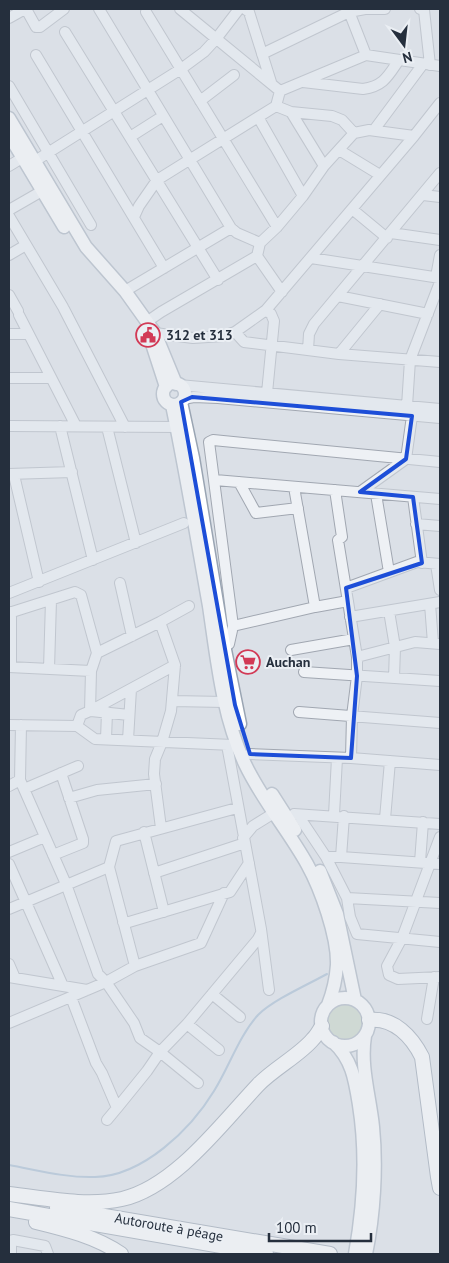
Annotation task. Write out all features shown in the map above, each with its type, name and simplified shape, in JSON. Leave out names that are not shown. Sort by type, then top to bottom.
[{"type":"highway","points":[[369,1020],[383,1021],[403,1031],[414,1040],[422,1057],[440,1188]]},
{"type":"highway","points":[[9,1194],[86,1202],[123,1199],[144,1191],[184,1164],[260,1083],[313,1040],[322,1026]]},
{"type":"highway","name":"Autoroute à péage","points":[[9,1199],[330,1254]]},
{"type":"highway","points":[[9,1209],[266,1254]]},
{"type":"highway","points":[[9,1216],[75,1233],[121,1254]]},
{"type":"main road","points":[[9,118],[42,191],[87,263],[124,303],[145,331],[174,385],[184,391],[179,402],[177,427],[232,745],[279,813],[311,854],[333,901],[355,1000]]},
{"type":"main road","points":[[9,135],[86,247],[125,291],[156,333],[174,385]]},
{"type":"main road","points":[[174,385],[163,394],[164,398],[165,401],[179,402]]},
{"type":"main road","points":[[179,402],[193,458],[224,645],[238,716],[250,754],[307,864],[328,915],[337,963],[333,993],[322,1016],[322,1026],[324,1033],[342,1050],[351,1067],[363,1131],[363,1239],[366,1254]]},
{"type":"main road","points":[[328,1006],[338,999],[350,998],[363,1006],[369,1020],[368,1031],[365,1036],[354,1044],[340,1045],[333,1042]]},
{"type":"main road","points":[[354,1254],[363,1239],[375,1157],[374,1128],[363,1059],[365,1036]]},
{"type":"street","points":[[9,18],[25,9],[36,27],[40,28],[64,9]]},
{"type":"street","points":[[99,9],[191,158],[231,228],[236,234],[260,243]]},
{"type":"street","points":[[180,9],[280,91]]},
{"type":"street","points":[[262,54],[349,11],[385,9]]},
{"type":"street","points":[[374,130],[431,65],[424,10],[420,9]]},
{"type":"street","points":[[9,166],[48,152],[181,69],[204,52],[247,10],[271,83]]},
{"type":"street","points":[[349,11],[366,55]]},
{"type":"street","points":[[146,12],[277,227]]},
{"type":"street","points":[[65,32],[218,280]]},
{"type":"street","points":[[36,55],[164,268]]},
{"type":"street","points":[[280,91],[366,55],[431,65]]},
{"type":"street","points":[[303,82],[363,89],[371,88],[382,83],[399,60]]},
{"type":"street","points":[[200,101],[234,74]]},
{"type":"street","points":[[9,86],[91,225]]},
{"type":"street","points":[[134,217],[139,206],[157,180],[276,106],[280,91]]},
{"type":"street","points":[[156,333],[207,338],[223,336],[235,332],[266,310],[440,103]]},
{"type":"street","points":[[276,106],[291,112],[332,116],[342,120],[354,133]]},
{"type":"street","points":[[291,112],[324,166]]},
{"type":"street","points":[[130,137],[164,116]]},
{"type":"street","points":[[258,117],[303,196]]},
{"type":"street","points":[[148,321],[257,256],[260,243],[277,227],[303,196],[324,166],[354,133],[374,130],[414,136]]},
{"type":"street","points":[[339,150],[380,176]]},
{"type":"street","points":[[308,350],[309,334],[314,324],[440,173]]},
{"type":"street","points":[[9,210],[42,191]]},
{"type":"street","points":[[422,195],[440,198]]},
{"type":"street","points":[[352,208],[389,235],[440,240]]},
{"type":"street","points":[[9,216],[63,308],[125,427]]},
{"type":"street","points":[[125,291],[231,228]]},
{"type":"street","points":[[9,255],[26,245]]},
{"type":"street","points":[[360,492],[406,459],[410,411],[410,360],[439,279],[440,255]]},
{"type":"street","points":[[257,256],[282,292]]},
{"type":"street","points":[[311,258],[439,279]]},
{"type":"street","points":[[9,295],[76,426]]},
{"type":"street","points":[[338,296],[428,314]]},
{"type":"street","points":[[339,354],[380,304]]},
{"type":"street","points":[[266,310],[271,314],[274,321],[267,393]]},
{"type":"street","points":[[235,332],[244,342],[272,347],[440,362]]},
{"type":"street","points":[[9,334],[28,334]]},
{"type":"street","points":[[9,378],[51,378]]},
{"type":"street","points":[[174,385],[267,393],[410,411],[440,418]]},
{"type":"street","points":[[179,402],[194,397],[410,411],[440,409]]},
{"type":"street","points":[[9,426],[177,427]]},
{"type":"street","points":[[60,426],[93,560]]},
{"type":"street","points":[[107,427],[136,542]]},
{"type":"street","points":[[224,645],[229,644],[233,626],[209,442],[213,440],[440,462]]},
{"type":"street","points":[[39,582],[13,495],[11,475],[72,472]]},
{"type":"street","points":[[215,480],[440,499]]},
{"type":"street","points":[[239,482],[256,513],[298,508]]},
{"type":"street","points":[[294,487],[314,607]]},
{"type":"street","points":[[335,490],[342,537],[338,540],[357,657],[358,676],[352,716],[351,758]]},
{"type":"street","points":[[376,494],[388,572]]},
{"type":"street","points":[[413,497],[422,562]]},
{"type":"street","points":[[9,593],[184,523]]},
{"type":"street","points":[[416,524],[440,526]]},
{"type":"street","points":[[346,588],[417,562],[422,562],[438,564],[440,590]]},
{"type":"street","points":[[120,583],[132,636]]},
{"type":"street","points":[[90,710],[92,672],[96,653],[81,595],[75,592],[10,613],[10,667],[92,672]]},
{"type":"street","points":[[48,669],[51,600]]},
{"type":"street","points":[[233,626],[314,607],[348,602]]},
{"type":"street","points":[[350,617],[440,602]]},
{"type":"street","points":[[357,657],[414,642],[437,644],[430,604]]},
{"type":"street","points":[[96,653],[189,606]]},
{"type":"street","points":[[389,611],[395,647],[394,678]]},
{"type":"street","points":[[160,622],[175,666],[171,711],[155,759],[154,774],[161,828]]},
{"type":"street","points":[[292,650],[354,639]]},
{"type":"street","points":[[77,726],[81,715],[175,666]]},
{"type":"street","points":[[304,672],[440,682]]},
{"type":"street","points":[[128,740],[131,690]]},
{"type":"street","points":[[172,701],[225,702]]},
{"type":"street","points":[[90,710],[129,715]]},
{"type":"street","points":[[106,739],[107,712]]},
{"type":"street","points":[[299,712],[440,722]]},
{"type":"street","points":[[9,725],[77,726],[95,739],[232,745],[237,808],[249,863],[270,990]]},
{"type":"street","points":[[21,725],[22,784],[66,884],[98,974],[106,982],[134,1023],[140,1038],[198,1083]]},
{"type":"street","points":[[250,754],[351,758],[440,765]]},
{"type":"street","points":[[337,758],[341,857]]},
{"type":"street","points":[[385,819],[390,761]]},
{"type":"street","points":[[9,786],[61,774],[78,766]]},
{"type":"street","points":[[53,855],[83,843],[61,774]]},
{"type":"street","points":[[69,798],[97,790],[156,784]]},
{"type":"street","points":[[135,966],[109,867],[116,841],[237,808]]},
{"type":"street","points":[[154,873],[244,840],[253,826],[279,813],[440,824]]},
{"type":"street","points":[[298,815],[326,858],[347,898],[350,917],[357,934],[440,942]]},
{"type":"street","points":[[424,822],[430,863]]},
{"type":"street","points":[[144,832],[164,912]]},
{"type":"street","points":[[9,852],[45,837]]},
{"type":"street","points":[[427,1019],[437,977],[398,979],[389,975],[388,966],[402,938],[440,837]]},
{"type":"street","points":[[326,858],[341,857],[430,863]]},
{"type":"street","points":[[123,922],[129,922],[230,892],[249,863]]},
{"type":"street","points":[[9,864],[62,986]]},
{"type":"street","points":[[9,909],[109,867]]},
{"type":"street","points":[[9,1023],[106,982],[135,966],[201,943],[224,893]]},
{"type":"street","points":[[347,898],[416,900],[440,903]]},
{"type":"street","points":[[107,1120],[160,1052],[187,1024],[261,933]]},
{"type":"street","points":[[9,964],[12,978],[88,990]]},
{"type":"street","points":[[212,994],[240,1018]]},
{"type":"street","points":[[71,997],[96,1063],[117,1108]]},
{"type":"street","points":[[187,1024],[219,1050]]},
{"type":"street","points":[[11,1254],[10,1241],[45,1246],[48,1254]]},
{"type":"highlighted area","points":[[192,397],[412,416],[406,459],[360,492],[413,497],[422,563],[346,588],[357,676],[351,758],[250,754],[235,705],[181,402]]},
{"type":"green space","points":[[345,1001],[359,1007],[365,1021],[359,1035],[345,1041],[331,1035],[325,1021],[331,1007]]},
{"type":"waterway","points":[[9,1165],[62,1175],[95,1177],[113,1175],[148,1159],[179,1135],[204,1106],[245,1032],[258,1015],[281,998],[327,974]]},
{"type":"place","name":"312 et 313","points":[[148,335]]},
{"type":"place","name":"Auchan","points":[[248,662]]}]
